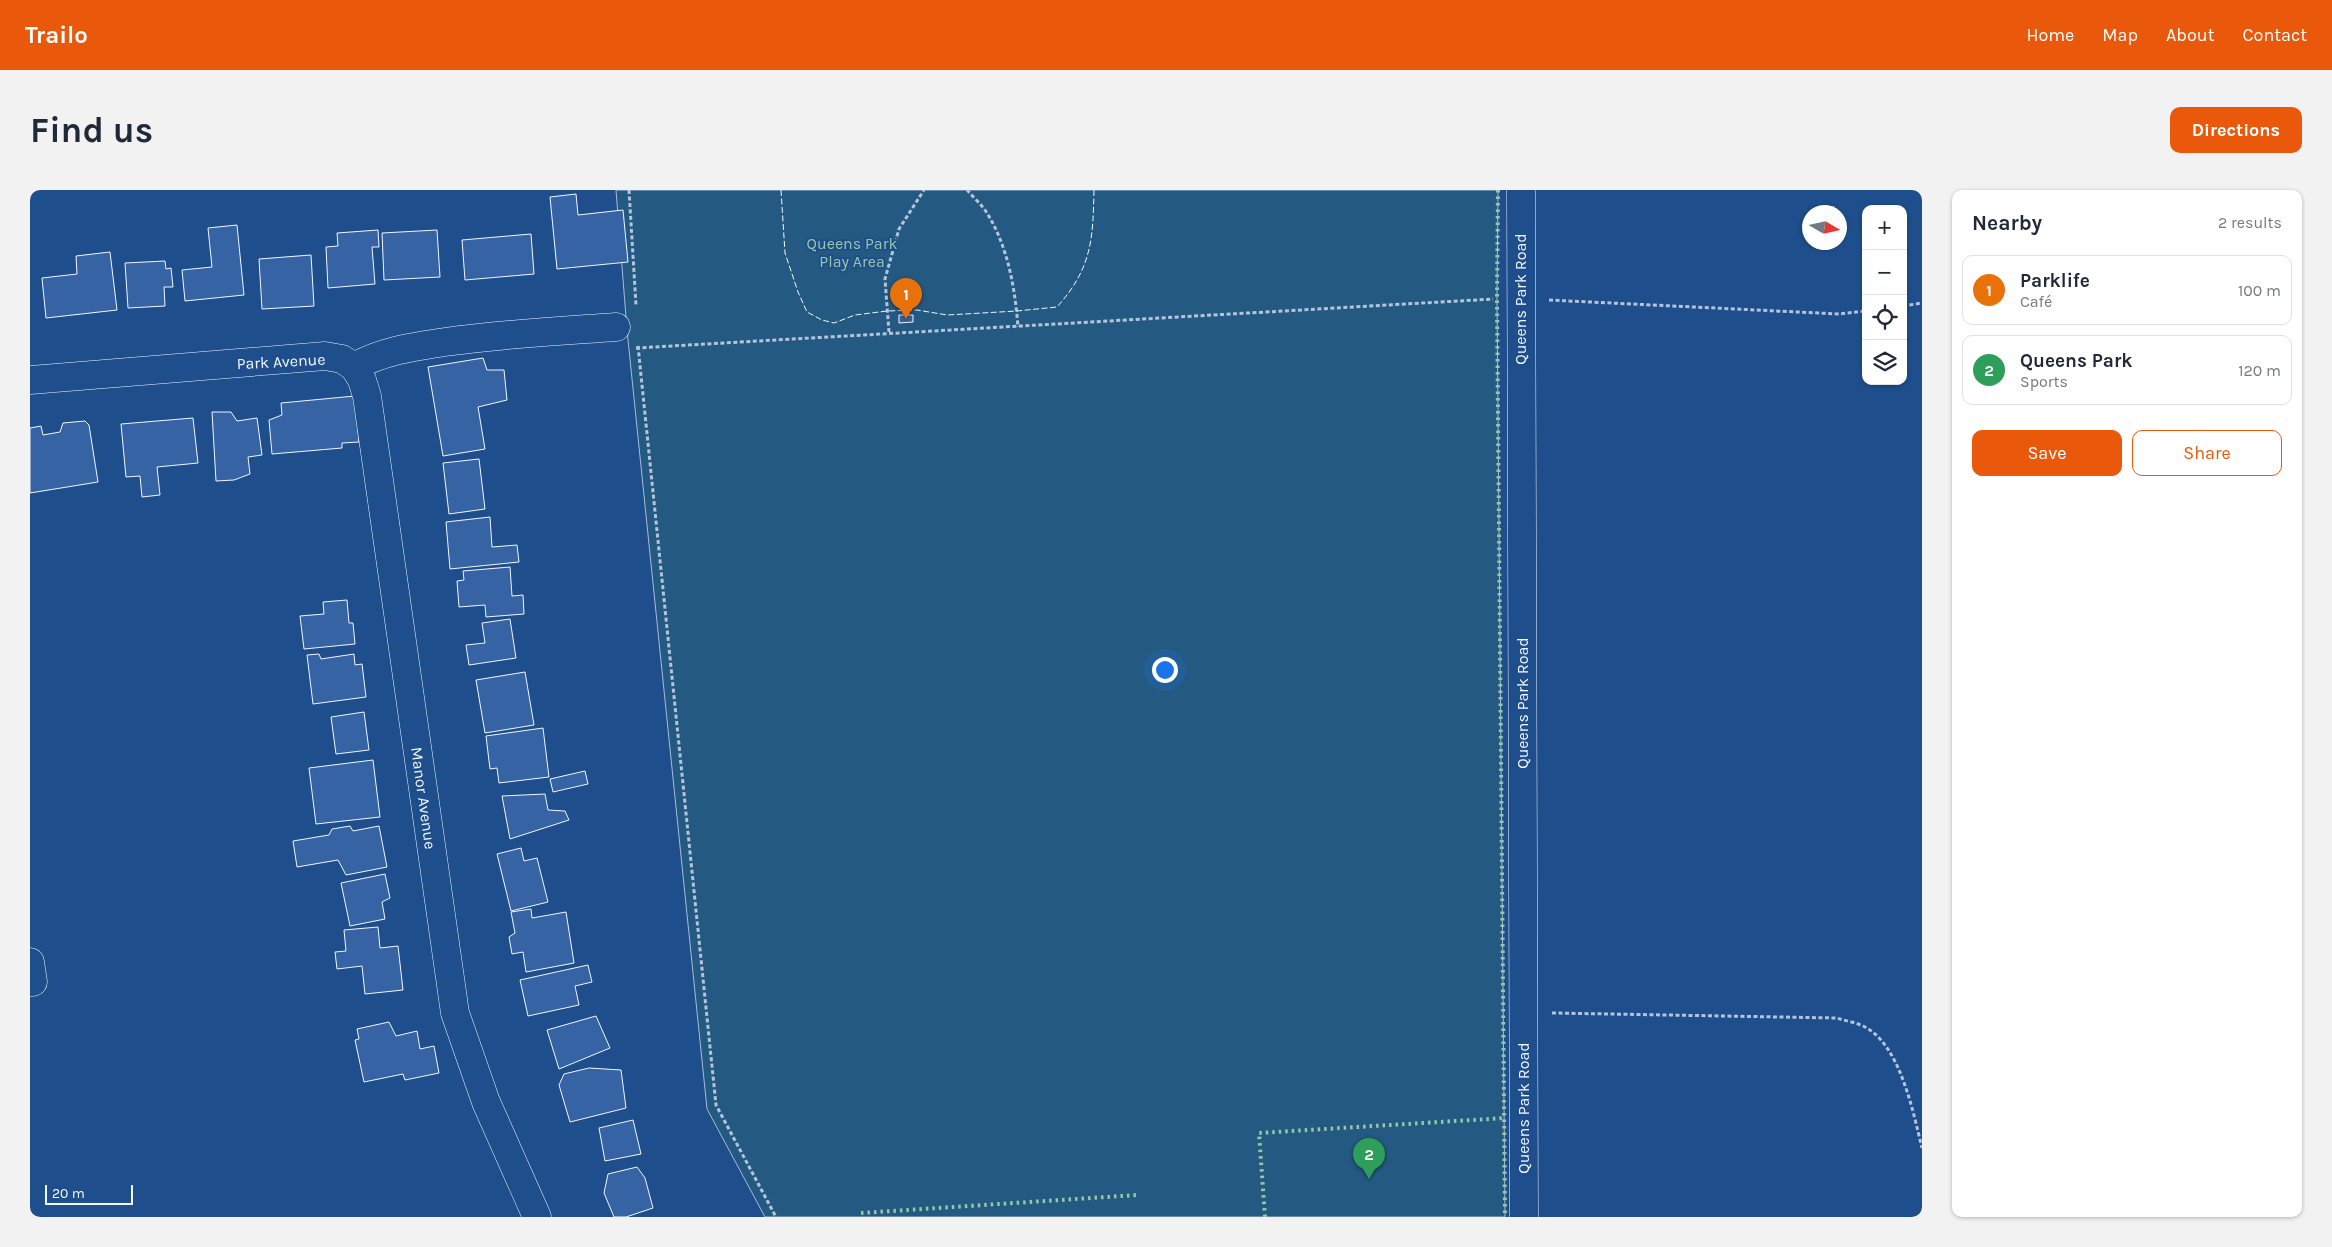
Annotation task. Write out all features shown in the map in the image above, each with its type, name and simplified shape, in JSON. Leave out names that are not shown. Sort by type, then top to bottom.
[{"type":"street","name":"Queens Park Road","points":[[1521,190],[1524,1217]]},
{"type":"street","points":[[354,367],[370,358],[396,349],[470,338],[627,332]]},
{"type":"street","name":"Park Avenue","points":[[30,380],[325,356],[342,359],[354,367]]},
{"type":"street","name":"Manor Avenue","points":[[354,367],[362,380],[367,396],[455,1013],[486,1102],[537,1217]]},
{"type":"street","points":[[30,962],[33,982],[30,982]]},
{"type":"path","points":[[629,190],[636,308]]},
{"type":"path","points":[[889,332],[886,279],[899,229],[924,190]]},
{"type":"path","points":[[967,190],[986,212],[1003,246],[1014,285],[1018,327]]},
{"type":"path","points":[[776,1217],[716,1105],[638,348],[627,332],[618,350],[638,348],[889,332],[1018,327],[1520,299],[1839,314],[1862,311]]},
{"type":"path","points":[[1907,305],[1922,303]]},
{"type":"path","points":[[1523,1013],[1837,1018],[1864,1026],[1884,1041],[1902,1078],[1922,1148]]},
{"type":"green space","name":"Queens Park Play Area","points":[[616,190],[1498,190],[1497,299],[1505,1217],[765,1217],[707,1109],[627,330]]},
{"type":"building","points":[[576,194],[578,215],[623,210],[628,262],[557,269],[550,197]]},
{"type":"building","points":[[237,225],[244,295],[185,301],[182,270],[212,267],[208,228]]},
{"type":"building","points":[[378,230],[379,247],[372,247],[375,284],[328,288],[326,247],[338,246],[337,233]]},
{"type":"building","points":[[437,230],[440,277],[384,280],[382,233]]},
{"type":"building","points":[[531,234],[534,274],[465,280],[462,240]]},
{"type":"building","points":[[110,252],[117,310],[46,318],[42,278],[77,274],[76,256]]},
{"type":"building","points":[[311,255],[314,306],[262,309],[259,259]]},
{"type":"building","points":[[165,261],[166,269],[171,268],[173,287],[164,287],[165,306],[128,308],[125,263]]},
{"type":"building","points":[[899,315],[913,315],[913,322],[899,323]]},
{"type":"building","points":[[483,358],[487,370],[504,370],[507,400],[478,407],[485,449],[443,456],[428,367]]},
{"type":"building","points":[[355,396],[359,442],[342,443],[342,448],[272,454],[269,420],[282,415],[281,403]]},
{"type":"building","points":[[212,412],[231,412],[237,421],[257,418],[262,455],[248,457],[250,474],[234,480],[216,481]]},
{"type":"building","points":[[193,418],[198,463],[157,467],[160,495],[142,497],[140,476],[126,477],[121,424]]},
{"type":"building","points":[[85,421],[89,425],[98,482],[30,493],[30,428],[41,426],[43,435],[60,432],[63,423]]},
{"type":"building","points":[[479,459],[485,509],[449,514],[443,463]]},
{"type":"building","points":[[490,517],[492,547],[517,545],[519,562],[450,569],[446,522]]},
{"type":"building","points":[[510,567],[512,596],[523,595],[524,614],[486,617],[485,605],[459,607],[457,581],[464,580],[463,571]]},
{"type":"building","points":[[347,600],[349,623],[353,623],[355,644],[304,649],[300,616],[324,614],[323,602]]},
{"type":"building","points":[[510,619],[516,658],[469,665],[466,645],[485,643],[482,623]]},
{"type":"building","points":[[319,654],[321,659],[354,654],[355,665],[362,664],[366,697],[313,704],[307,655]]},
{"type":"building","points":[[525,672],[534,725],[485,733],[476,680]]},
{"type":"building","points":[[364,712],[369,750],[336,754],[331,717]]},
{"type":"building","points":[[543,728],[549,777],[499,783],[497,768],[490,769],[486,736]]},
{"type":"building","points":[[373,760],[380,817],[316,824],[309,768]]},
{"type":"building","points":[[585,771],[588,784],[553,792],[550,779]]},
{"type":"building","points":[[545,794],[548,810],[565,811],[569,820],[510,839],[502,796]]},
{"type":"building","points":[[350,826],[353,831],[379,826],[387,867],[346,875],[338,860],[297,867],[293,841],[329,835],[332,829]]},
{"type":"building","points":[[521,848],[524,861],[537,858],[548,902],[511,911],[497,854]]},
{"type":"building","points":[[385,874],[390,898],[382,902],[385,919],[350,926],[341,883]]},
{"type":"building","points":[[531,909],[532,918],[566,912],[574,963],[526,972],[523,952],[512,954],[509,937],[515,933],[511,912]]},
{"type":"building","points":[[378,927],[380,948],[398,946],[403,990],[365,994],[362,966],[337,969],[335,952],[346,951],[344,930]]},
{"type":"building","points":[[588,965],[592,982],[575,986],[579,1005],[528,1016],[520,980]]},
{"type":"building","points":[[596,1016],[610,1048],[559,1069],[547,1030]]},
{"type":"building","points":[[389,1022],[396,1036],[417,1031],[420,1049],[434,1046],[439,1073],[405,1080],[403,1074],[364,1082],[355,1040],[359,1039],[357,1029]]},
{"type":"building","points":[[589,1068],[621,1070],[626,1108],[570,1122],[559,1085],[564,1074]]},
{"type":"building","points":[[633,1120],[641,1154],[605,1161],[599,1128]]},
{"type":"building","points":[[637,1167],[645,1178],[653,1208],[626,1217],[614,1217],[604,1193],[608,1174]]},
{"type":"hedge","points":[[1498,190],[1497,299],[1505,1217]]},
{"type":"hedge","points":[[1265,1217],[1259,1133],[1505,1118]]},
{"type":"hedge","points":[[861,1213],[1137,1195]]},
{"type":"fence","points":[[781,190],[785,253],[798,292],[807,312],[822,320],[834,323],[855,315],[887,311],[917,310],[947,315],[1057,307],[1069,293],[1084,266],[1093,223],[1094,190]]},
{"type":"place","name":"Parklife","points":[[906,319]]},
{"type":"place","name":"Queens Park","points":[[1369,1179]]}]
